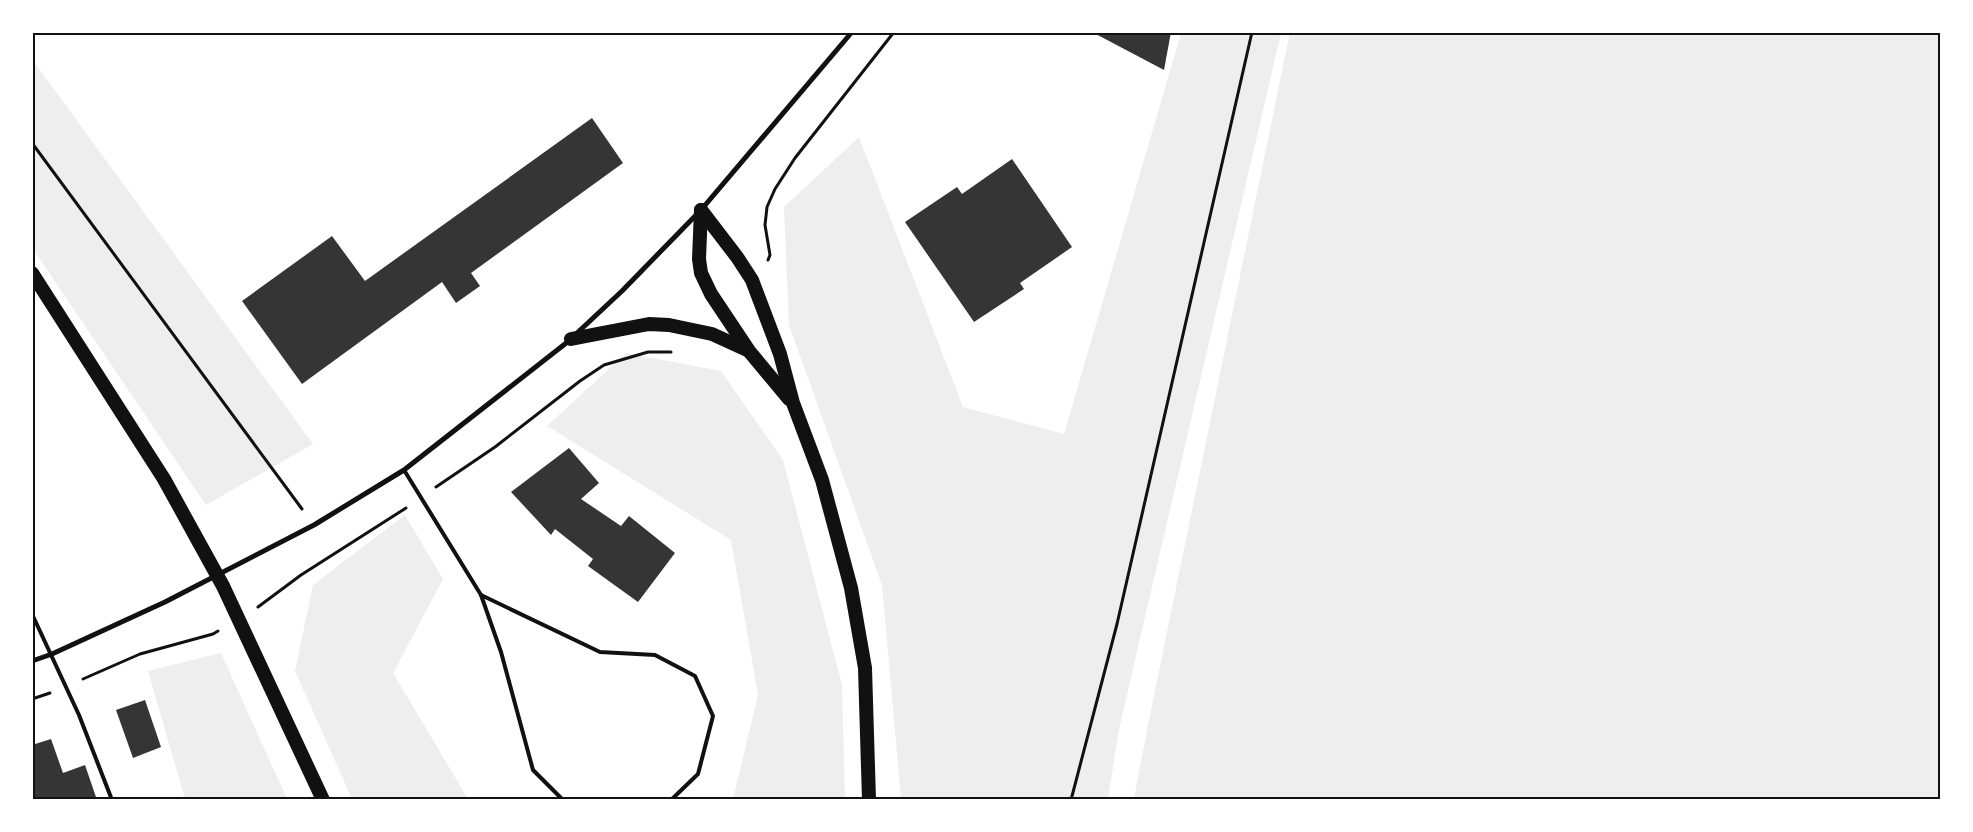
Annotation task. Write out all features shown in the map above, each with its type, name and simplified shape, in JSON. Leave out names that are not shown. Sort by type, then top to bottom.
[{"type":"highway","points":[[701,210],[699,259],[702,273],[711,294],[749,351],[793,403]]},
{"type":"highway","points":[[701,210],[752,280],[780,354],[793,403],[822,480],[851,588],[865,668],[869,800]]},
{"type":"highway","points":[[32,273],[164,479],[223,586],[324,800]]},
{"type":"highway","points":[[571,339],[649,324],[669,325],[712,334],[749,351]]},
{"type":"street","points":[[32,661],[52,654],[165,602],[314,525],[404,470],[571,339],[622,291],[701,210],[852,32]]},
{"type":"lane","points":[[404,470],[481,595],[500,652],[534,770],[564,800]]},
{"type":"lane","points":[[481,595],[600,652],[655,655],[695,676],[713,716],[698,774],[671,800]]},
{"type":"lane","points":[[32,614],[80,716],[112,800]]},
{"type":"path","points":[[1071,800],[1117,624],[1252,32]]},
{"type":"path","points":[[32,143],[314,525]]},
{"type":"shaded area","points":[[1290,32],[1940,33],[1940,799],[1134,799]]},
{"type":"shaded area","points":[[1181,33],[1281,33],[1119,729],[1108,799],[901,799],[882,585],[789,325],[784,207],[859,137],[963,407],[1064,434]]},
{"type":"shaded area","points":[[32,59],[313,444],[206,505],[33,249]]},
{"type":"shaded area","points":[[626,353],[721,371],[783,460],[842,685],[845,799],[733,799],[758,695],[731,540],[547,426]]},
{"type":"shaded area","points":[[405,515],[443,579],[393,673],[468,799],[352,799],[295,671],[313,585]]},
{"type":"shaded area","points":[[221,653],[287,799],[185,799],[148,671]]},
{"type":"building","points":[[1092,32],[1171,32],[1164,70]]},
{"type":"building","points":[[592,118],[623,163],[471,273],[480,286],[456,303],[442,282],[302,384],[242,301],[332,236],[365,281]]},
{"type":"building","points":[[1012,159],[1072,247],[1020,283],[1024,289],[974,322],[905,222],[957,187],[962,194]]},
{"type":"building","points":[[569,448],[599,483],[581,499],[621,526],[629,516],[675,553],[638,602],[588,566],[593,559],[555,529],[551,535],[511,492]]},
{"type":"building","points":[[145,700],[161,747],[133,758],[116,710]]},
{"type":"building","points":[[51,739],[63,773],[85,765],[97,800],[32,800],[32,745]]}]
